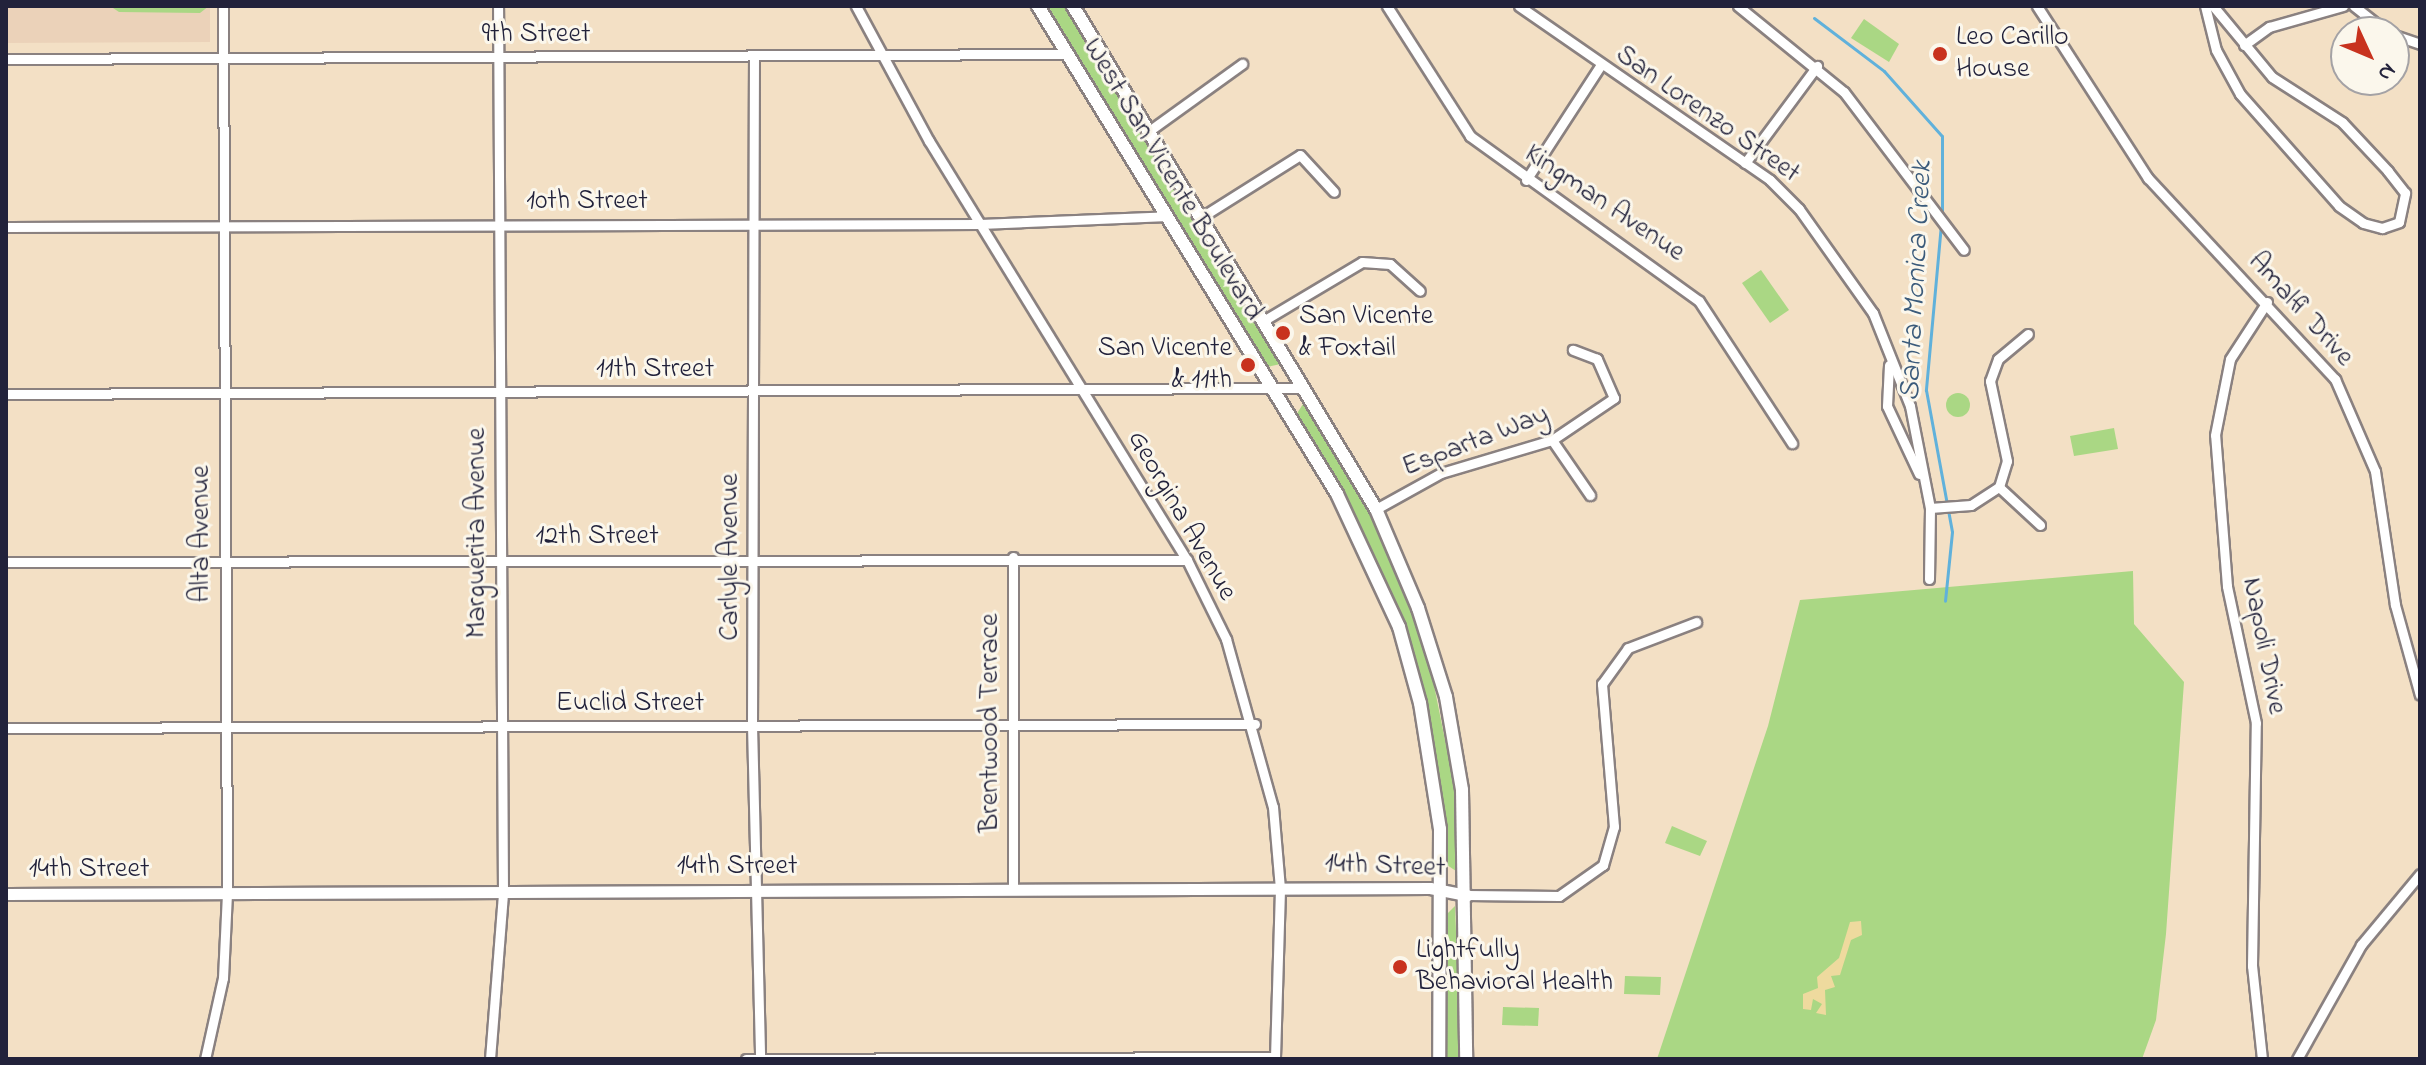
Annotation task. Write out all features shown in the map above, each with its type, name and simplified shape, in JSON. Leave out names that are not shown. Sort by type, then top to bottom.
[{"type":"main road","name":"West San Vicente Boulevard","points":[[1038,6],[1361,538],[1399,627],[1431,757],[1442,890],[1439,1059]]},
{"type":"main road","points":[[1073,6],[1376,509],[1446,697],[1462,790],[1467,895],[1466,1059]]},
{"type":"street","name":"Alta Avenue","points":[[205,1059],[223,978],[227,894],[223,6]]},
{"type":"street","name":"Marguerita Avenue","points":[[490,1059],[503,892],[498,6]]},
{"type":"street","name":"Georgina Avenue","points":[[856,6],[878,55],[1187,560],[1255,724],[1280,889],[1275,1058]]},
{"type":"street","name":"Kingman Avenue","points":[[1387,6],[1453,116],[1526,180],[1690,292],[1792,443]]},
{"type":"street","name":"San Lorenzo Street","points":[[1519,6],[1600,66],[1745,163],[1799,209],[1873,313],[1889,365],[1919,434],[1921,477]]},
{"type":"street","points":[[1738,6],[1817,66],[1872,124],[1964,250]]},
{"type":"street","name":"Amalfi Drive","points":[[2037,6],[2148,178],[2267,302],[2335,379],[2365,442],[2420,695]]},
{"type":"street","points":[[2205,6],[2216,50],[2240,94],[2339,206],[2363,223],[2382,228],[2399,222],[2405,193],[2388,171],[2342,122],[2272,77],[2213,6]]},
{"type":"street","points":[[2244,45],[2269,27],[2343,6]]},
{"type":"street","name":"9th Street","points":[[6,59],[1067,54]]},
{"type":"street","name":"Carlyle Avenue","points":[[754,55],[752,725],[760,1059]]},
{"type":"street","points":[[1149,131],[1242,64]]},
{"type":"street","points":[[1526,180],[1600,66]]},
{"type":"street","points":[[1745,163],[1817,66]]},
{"type":"street","points":[[1200,218],[1300,155],[1334,192]]},
{"type":"street","name":"10th Street","points":[[6,227],[980,224],[1168,216]]},
{"type":"street","points":[[1263,321],[1362,262],[1390,264],[1420,291]]},
{"type":"street","name":"Napoli Drive","points":[[2262,1059],[2252,966],[2256,723],[2227,586],[2215,435],[2230,359],[2267,302]]},
{"type":"street","points":[[1930,508],[1971,505],[1999,487],[2007,461],[1990,381],[1998,359],[2028,334]]},
{"type":"street","name":"Esparta Way","points":[[1376,509],[1441,473],[1552,440],[1614,398],[1597,359],[1573,350]]},
{"type":"street","name":"San Lorenzo Street","points":[[1889,365],[1887,406],[1921,477],[1930,508],[1929,579]]},
{"type":"street","name":"11th Street","points":[[6,394],[1081,390],[1269,385],[1303,388]]},
{"type":"street","points":[[1552,440],[1590,495]]},
{"type":"street","points":[[1999,487],[2040,525]]},
{"type":"street","name":"12th Street","points":[[6,562],[1013,557],[1187,560]]},
{"type":"street","name":"Brentwood Terrace","points":[[1013,557],[1013,889]]},
{"type":"street","points":[[1467,895],[1559,896],[1603,865],[1614,827],[1602,684],[1628,648],[1696,622]]},
{"type":"street","name":"Euclid Street","points":[[6,728],[1255,724]]},
{"type":"street","points":[[2297,1059],[2361,945],[2420,874]]},
{"type":"street","name":"14th Street","points":[[6,894],[1280,889],[1442,890],[1467,895]]},
{"type":"street","points":[[746,1059],[1275,1058]]},
{"type":"shaded area","points":[[6,6],[210,6],[210,42],[6,43]]},
{"type":"green space","points":[[110,6],[209,6],[200,13],[119,12]]},
{"type":"green space","points":[[1048,6],[1066,6],[1281,364],[1267,367]]},
{"type":"green space","points":[[1864,19],[1899,44],[1889,62],[1851,38]]},
{"type":"green space","points":[[1761,270],[1789,310],[1770,323],[1742,283]]},
{"type":"green space","points":[[1958,393],[1967,396],[1970,405],[1967,414],[1958,417],[1949,414],[1946,405],[1949,396]]},
{"type":"green space","points":[[1303,404],[1355,481],[1424,636],[1459,809],[1456,871],[1447,865],[1430,715],[1397,605],[1350,503],[1296,415]]},
{"type":"green space","points":[[2114,428],[2118,449],[2074,456],[2070,436]]},
{"type":"green space","points":[[2133,571],[2134,624],[2184,682],[2166,934],[2156,1020],[2142,1059],[1657,1059],[1768,726],[1800,600]]},
{"type":"green space","points":[[1672,826],[1707,841],[1700,856],[1665,843]]},
{"type":"green space","points":[[1455,906],[1461,1059],[1445,1059],[1447,914]]},
{"type":"green space","points":[[1625,976],[1661,977],[1660,995],[1624,994]]},
{"type":"green space","points":[[1503,1007],[1539,1008],[1538,1026],[1502,1025]]},
{"type":"sand","points":[[1861,921],[1862,935],[1851,940],[1840,975],[1831,976],[1835,987],[1825,990],[1826,1015],[1816,1013],[1822,1004],[1813,999],[1811,1010],[1803,1009],[1803,994],[1818,988],[1817,977],[1839,958],[1850,922]]},
{"type":"waterway","name":"Santa Monica Creek","points":[[1814,18],[1884,71],[1942,136],[1942,217]]},
{"type":"waterway","name":"Santa Monica Creek","points":[[1941,224],[1926,390],[1952,532],[1945,601]]},
{"type":"place","name":"Leo Carillo House","points":[[1940,54]]},
{"type":"place","name":"San Vicente & Foxtail","points":[[1283,333]]},
{"type":"place","name":"San Vicente & 11th","points":[[1248,365]]},
{"type":"place","name":"Lightfully Behavioral Health","points":[[1400,967]]}]
